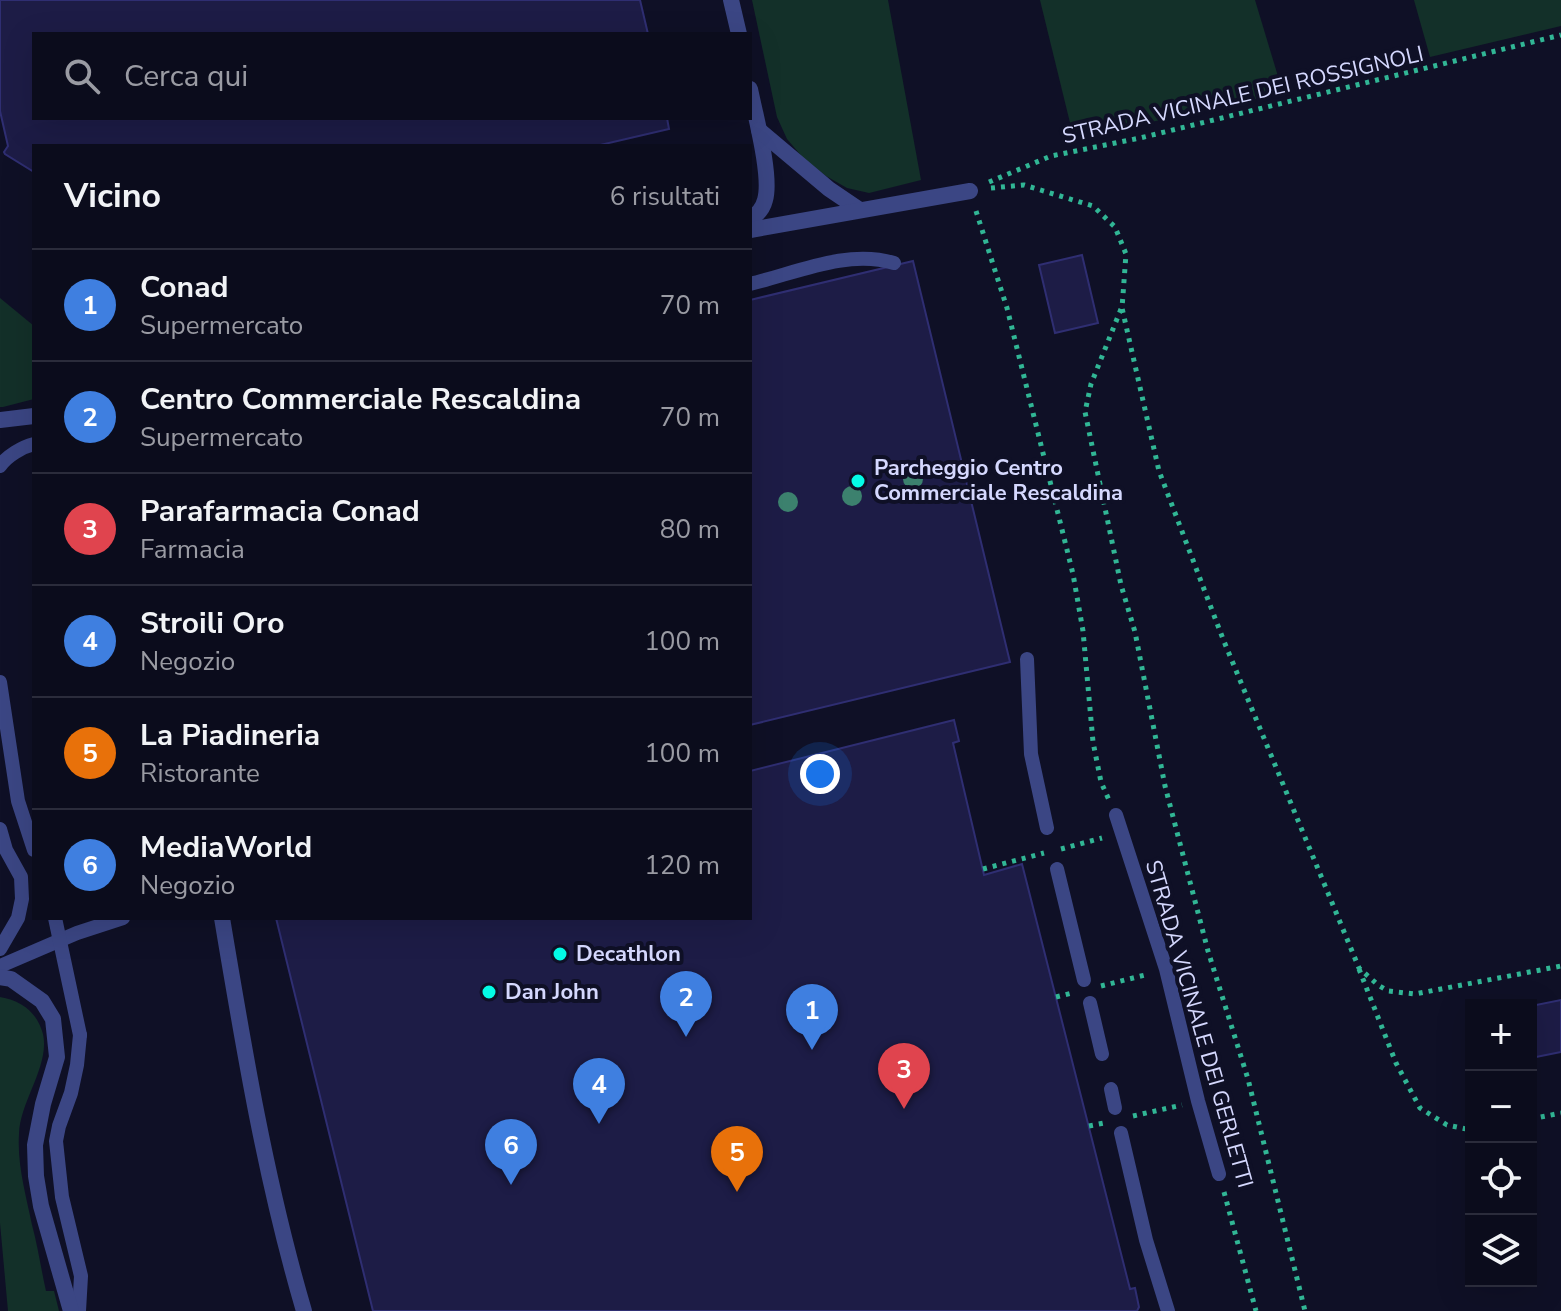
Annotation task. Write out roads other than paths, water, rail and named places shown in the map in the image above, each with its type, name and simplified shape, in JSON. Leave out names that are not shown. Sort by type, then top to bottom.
[{"type":"street","points":[[731,0],[739,32]]},
{"type":"street","points":[[752,98],[767,180],[765,201],[752,218]]},
{"type":"street","points":[[759,130],[829,189],[860,210]]},
{"type":"street","points":[[752,230],[970,191]]},
{"type":"street","points":[[0,420],[32,416]]},
{"type":"street","points":[[222,920],[261,1143],[304,1311]]},
{"type":"street","points":[[0,977],[11,979],[42,1001],[53,1019],[57,1057],[35,1145],[36,1176],[41,1206],[71,1311]]},
{"type":"lane","points":[[752,283],[831,262],[864,258],[894,263]]},
{"type":"lane","points":[[0,466],[3,461],[32,445]]},
{"type":"lane","points":[[1027,659],[1031,754],[1047,828]]},
{"type":"lane","points":[[0,682],[18,801],[32,844]]},
{"type":"lane","name":"STRADA VICINALE DEI GERLETTI","points":[[1116,815],[1166,969],[1219,1174]]},
{"type":"lane","points":[[0,829],[6,850],[21,877],[22,899],[18,918],[0,949]]},
{"type":"lane","points":[[1057,869],[1084,980]]},
{"type":"lane","points":[[55,920],[80,1035],[71,1093],[56,1141],[62,1197],[81,1276],[79,1311]]},
{"type":"lane","points":[[0,966],[77,933],[117,920]]},
{"type":"lane","points":[[1090,1003],[1102,1054]]},
{"type":"lane","points":[[1111,1089],[1115,1108]]},
{"type":"lane","points":[[1121,1133],[1146,1240],[1168,1311]]},
{"type":"place","name":"Parcheggio Centro Commerciale Rescaldina","points":[[858,481]]},
{"type":"place","name":"Decathlon","points":[[560,954]]},
{"type":"place","name":"Dan John","points":[[489,992]]},
{"type":"place","name":"Centro Commerciale Rescaldina","points":[[686,1037]]},
{"type":"place","name":"Conad","points":[[812,1050]]},
{"type":"place","name":"Parafarmacia Conad","points":[[904,1109]]},
{"type":"place","name":"Stroili Oro","points":[[599,1124]]},
{"type":"place","name":"MediaWorld","points":[[511,1185]]},
{"type":"place","name":"La Piadineria","points":[[737,1192]]}]
